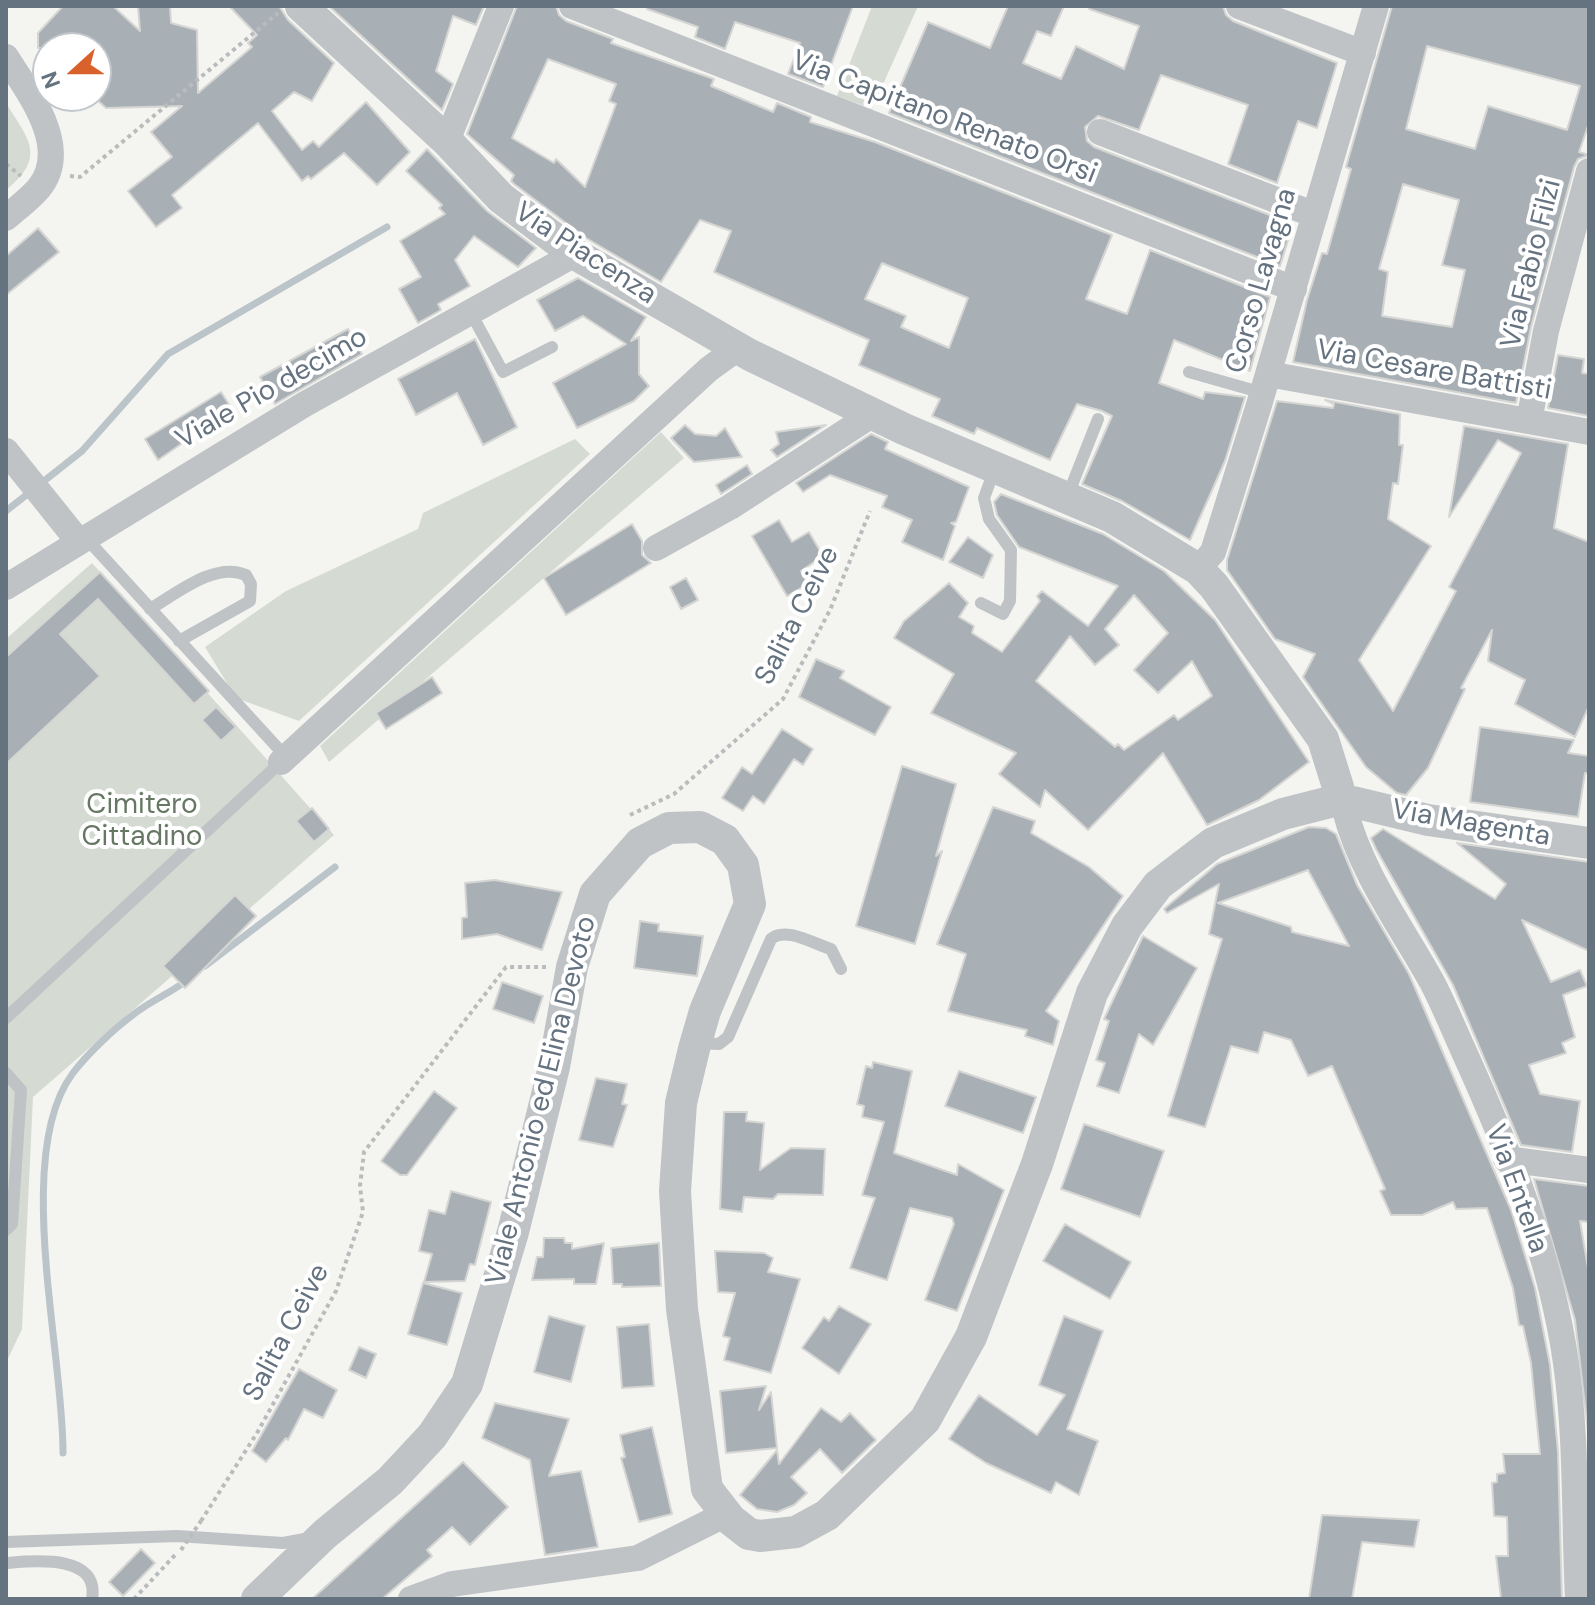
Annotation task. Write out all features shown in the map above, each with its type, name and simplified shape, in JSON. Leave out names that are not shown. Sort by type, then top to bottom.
[{"type":"street","name":"Via Piacenza","points":[[301,6],[447,141],[501,198],[575,254],[738,348],[873,414],[1112,517],[1198,569]]},
{"type":"street","points":[[447,141],[501,6]]},
{"type":"street","name":"Via Capitano Renato Orsi","points":[[572,6],[1294,289]]},
{"type":"street","points":[[1239,6],[1363,53]]},
{"type":"street","name":"Corso Lavagna","points":[[1198,569],[1213,552],[1376,6]]},
{"type":"street","points":[[6,57],[43,117],[50,153],[47,175],[38,189],[6,218]]},
{"type":"street","points":[[1100,132],[1315,215]]},
{"type":"street","name":"Via Fabio Filzi","points":[[1529,421],[1546,331],[1589,171]]},
{"type":"street","name":"Viale Pio decimo","points":[[6,587],[305,404],[575,254]]},
{"type":"street","points":[[283,759],[709,369],[738,348]]},
{"type":"street","name":"Via Cesare Battisti","points":[[1265,384],[1589,432]]},
{"type":"street","points":[[656,548],[730,507],[873,414]]},
{"type":"street","points":[[6,451],[82,540]]},
{"type":"street","name":"Via Entella","points":[[1198,569],[1214,586],[1323,739],[1354,845],[1432,984],[1466,1057],[1506,1159],[1550,1280],[1566,1364],[1574,1461],[1578,1599]]},
{"type":"street","name":"Via Magenta","points":[[1342,801],[1428,820],[1589,843]]},
{"type":"street","name":"Viale Antonio ed Elina Devoto","points":[[257,1599],[325,1534],[390,1481],[432,1436],[467,1384],[513,1232],[554,1067],[572,967],[595,894],[640,843],[669,828],[700,827],[725,840],[743,865],[750,904],[696,1041],[681,1103],[675,1191],[681,1295],[707,1489],[726,1514],[749,1534],[760,1536],[796,1532],[827,1515],[925,1420],[971,1337],[1037,1164],[1092,993],[1127,926],[1158,885],[1213,843],[1283,814],[1342,801]]},
{"type":"street","points":[[1506,1159],[1589,1170]]},
{"type":"street","points":[[411,1599],[452,1584],[638,1558],[726,1514]]},
{"type":"lane","points":[[471,313],[503,372],[552,347]]},
{"type":"lane","points":[[1189,372],[1265,384]]},
{"type":"lane","points":[[1066,498],[1098,419]]},
{"type":"lane","points":[[981,603],[1003,614],[1010,601],[1011,550],[989,519],[984,498],[995,468]]},
{"type":"lane","points":[[6,1018],[283,759],[150,609],[82,540]]},
{"type":"lane","points":[[150,609],[212,574],[236,570],[246,575],[251,584],[250,601],[179,641]]},
{"type":"lane","points":[[696,1041],[719,1044],[728,1037],[771,939],[776,934],[785,933],[831,949],[841,969]]},
{"type":"lane","points":[[6,1073],[21,1090],[12,1224],[6,1230]]},
{"type":"lane","points":[[6,1542],[177,1536],[283,1543],[325,1534]]},
{"type":"lane","points":[[6,1563],[41,1558],[71,1565],[83,1571],[90,1583],[92,1599]]},
{"type":"path","points":[[47,175],[80,177],[286,6]]},
{"type":"path","name":"Salita Ceive","points":[[621,822],[640,808],[674,794],[783,699],[830,610],[870,511]]},
{"type":"path","name":"Salita Ceive","points":[[134,1599],[181,1550],[201,1521],[257,1433],[336,1291],[363,1212],[360,1186],[364,1152],[506,967],[572,967]]},
{"type":"green space","points":[[872,6],[918,6],[872,109],[837,96]]},
{"type":"green space","points":[[6,103],[27,138],[30,158],[27,168],[6,190]]},
{"type":"green space","points":[[661,432],[684,458],[329,762],[320,746]]},
{"type":"green space","points":[[575,439],[590,454],[299,721],[236,698],[205,647],[286,591],[418,529],[423,513]]},
{"type":"green space","name":"Cimitero Cittadino","points":[[92,563],[334,835],[33,1097],[22,1329],[6,1363],[6,639]]},
{"type":"building","points":[[63,6],[113,6],[140,31],[138,6],[170,6],[171,23],[197,30],[198,93],[252,47],[248,43],[257,35],[229,6],[279,6],[288,20],[334,63],[312,101],[294,92],[272,111],[302,150],[313,141],[319,147],[366,102],[410,152],[377,185],[344,153],[311,179],[308,176],[302,181],[258,123],[172,195],[182,208],[156,227],[128,191],[172,157],[151,132],[182,106],[112,108],[112,32],[39,32]]},
{"type":"building","points":[[484,6],[476,25],[453,16],[436,71],[453,84],[442,110],[331,8]]},
{"type":"building","points":[[517,6],[556,6],[559,15],[566,21],[613,39],[611,43],[714,79],[711,86],[773,112],[777,103],[811,117],[810,122],[875,142],[1112,235],[1086,299],[1127,314],[1150,250],[1270,297],[1250,371],[1174,340],[1159,383],[1203,399],[1205,392],[1245,397],[1225,461],[1190,540],[1122,501],[1082,484],[1112,416],[1077,404],[1050,460],[977,428],[974,434],[932,416],[940,399],[859,365],[869,340],[714,272],[731,231],[700,220],[661,282],[586,238],[514,184],[511,181],[514,175],[467,134]],"holes":[[[548,59],[616,84],[609,101],[616,104],[585,187],[556,159],[554,163],[512,138]],[[882,263],[968,298],[949,348],[901,327],[906,316],[865,299]]]},
{"type":"building","points":[[647,6],[853,6],[823,87],[788,74],[800,43],[735,22],[725,49],[695,37],[698,27],[647,9]]},
{"type":"building","points":[[1008,6],[1064,6],[1051,36],[1037,31],[1023,63],[1061,79],[1076,46],[1124,69],[1139,26],[1089,9],[1089,6],[1223,6],[1226,15],[1233,21],[1337,63],[1317,128],[1298,121],[1277,183],[1228,164],[1248,105],[1161,75],[1139,130],[1098,116],[1085,127],[1087,141],[1094,147],[1293,224],[1280,266],[889,113],[928,22],[990,48]]},
{"type":"building","points":[[1392,6],[1589,6],[1589,123],[1579,152],[1589,155],[1578,159],[1574,167],[1531,327],[1516,403],[1293,362],[1307,300],[1322,253],[1327,254],[1351,169],[1346,167]],"holes":[[[1427,46],[1580,86],[1567,130],[1488,106],[1475,149],[1406,129]],[[1403,184],[1459,200],[1442,265],[1465,270],[1452,327],[1382,316],[1388,272],[1379,269]]]},
{"type":"building","points":[[427,149],[487,211],[536,248],[518,267],[474,236],[455,260],[470,286],[438,304],[441,310],[418,323],[399,289],[421,277],[400,241],[445,214],[439,208],[442,205],[406,171]]},
{"type":"building","points":[[38,228],[59,252],[6,295],[6,256]]},
{"type":"building","points":[[578,278],[646,317],[631,341],[639,337],[639,374],[649,386],[634,401],[577,428],[553,383],[626,344],[583,316],[555,331],[537,300]]},
{"type":"building","points":[[348,329],[362,354],[275,404],[260,377]]},
{"type":"building","points":[[475,339],[517,427],[483,445],[457,393],[416,415],[398,379]]},
{"type":"building","points":[[1558,355],[1584,359],[1582,373],[1589,374],[1589,416],[1548,408]]},
{"type":"building","points":[[221,392],[232,409],[158,460],[145,439]]},
{"type":"building","points":[[1325,400],[1400,414],[1399,445],[1403,445],[1398,484],[1393,483],[1388,519],[1431,546],[1359,660],[1393,711],[1456,591],[1449,587],[1521,453],[1498,440],[1449,517],[1464,426],[1568,444],[1554,528],[1589,542],[1589,706],[1575,737],[1515,704],[1525,680],[1488,661],[1492,630],[1461,688],[1465,689],[1428,768],[1406,795],[1397,793],[1366,767],[1303,677],[1315,654],[1275,639],[1227,570],[1227,560],[1277,401],[1333,408],[1334,404]]},
{"type":"building","points":[[685,425],[695,434],[716,436],[725,428],[742,457],[694,462],[671,438]]},
{"type":"building","points":[[826,425],[777,457],[771,450],[779,444],[776,432]]},
{"type":"building","points":[[871,434],[888,442],[885,449],[969,487],[956,522],[951,523],[955,526],[943,560],[902,542],[912,520],[882,507],[887,496],[830,475],[803,492],[796,483]]},
{"type":"building","points":[[747,465],[752,474],[721,494],[716,485]]},
{"type":"building","points":[[1001,494],[1103,534],[1164,571],[1215,620],[1309,762],[1259,800],[1207,825],[1163,753],[1088,830],[1045,790],[1040,807],[999,774],[1016,753],[931,713],[954,674],[894,638],[904,621],[949,583],[968,603],[959,617],[974,626],[972,633],[1002,652],[1040,601],[1037,596],[1042,591],[1088,626],[1118,586],[1019,547],[997,515],[994,502]],"holes":[[[1134,595],[1168,633],[1134,670],[1158,693],[1192,661],[1212,696],[1178,720],[1174,715],[1124,750],[1118,744],[1115,747],[1036,681],[1070,636],[1095,665],[1119,645],[1105,629]]]},
{"type":"building","points":[[779,520],[792,542],[809,532],[823,556],[801,571],[808,584],[787,596],[752,536]]},
{"type":"building","points":[[632,524],[642,541],[642,555],[651,563],[566,615],[544,578]]},
{"type":"building","points":[[968,537],[993,555],[983,578],[949,562]]},
{"type":"building","points":[[100,572],[209,691],[194,704],[98,599],[60,634],[100,676],[6,764],[6,657]]},
{"type":"building","points":[[686,578],[698,600],[681,609],[670,587]]},
{"type":"building","points":[[816,659],[844,671],[840,678],[891,707],[875,735],[799,697]]},
{"type":"building","points":[[432,677],[442,693],[386,729],[376,713]]},
{"type":"building","points":[[216,707],[236,727],[221,741],[202,720]]},
{"type":"building","points":[[1480,727],[1574,740],[1568,753],[1589,756],[1589,773],[1585,773],[1578,817],[1470,802]]},
{"type":"building","points":[[782,729],[813,749],[803,765],[794,759],[764,804],[753,796],[743,811],[722,798],[742,767],[752,774]]},
{"type":"building","points":[[902,766],[956,784],[936,856],[942,851],[915,944],[856,926]]},
{"type":"building","points":[[993,807],[1035,821],[1031,833],[1089,867],[1123,896],[1046,1011],[1059,1021],[1053,1045],[1025,1036],[1027,1030],[948,1011],[966,954],[937,944]]},
{"type":"building","points":[[312,808],[329,829],[314,842],[296,821]]},
{"type":"building","points":[[1309,827],[1326,828],[1336,834],[1357,885],[1409,974],[1511,1210],[1535,1288],[1550,1365],[1558,1452],[1562,1599],[1501,1599],[1496,1556],[1508,1556],[1507,1517],[1494,1516],[1492,1483],[1497,1482],[1497,1474],[1505,1473],[1503,1454],[1540,1454],[1531,1363],[1523,1326],[1519,1325],[1513,1288],[1487,1208],[1456,1209],[1453,1202],[1422,1215],[1391,1215],[1380,1191],[1385,1189],[1332,1066],[1308,1076],[1291,1040],[1264,1032],[1258,1053],[1231,1046],[1205,1127],[1168,1116],[1222,939],[1209,934],[1219,884],[1167,913],[1164,909],[1217,864]],"holes":[[[1308,870],[1349,946],[1292,932],[1291,927],[1218,903]]]},
{"type":"building","points":[[1383,829],[1495,899],[1506,884],[1457,843],[1589,862],[1589,951],[1522,920],[1551,982],[1580,970],[1587,986],[1563,995],[1575,1037],[1562,1043],[1566,1053],[1529,1065],[1540,1094],[1580,1101],[1572,1152],[1521,1145],[1453,985],[1371,838]]},
{"type":"building","points":[[495,880],[562,892],[542,950],[497,934],[462,939],[462,918],[467,917],[465,883]]},
{"type":"building","points":[[235,895],[256,916],[185,988],[163,966]]},
{"type":"building","points":[[640,921],[659,924],[658,931],[703,936],[697,976],[634,968]]},
{"type":"building","points":[[1143,936],[1197,968],[1153,1045],[1139,1034],[1119,1093],[1097,1086],[1105,1063],[1096,1060],[1109,1021],[1104,1019]]},
{"type":"building","points":[[502,982],[543,996],[534,1023],[493,1009]]},
{"type":"building","points":[[873,1062],[912,1071],[894,1153],[957,1175],[958,1164],[1004,1190],[957,1311],[925,1300],[954,1224],[952,1218],[910,1208],[887,1280],[850,1268],[875,1198],[862,1195],[884,1122],[862,1117],[864,1106],[857,1104],[866,1066],[872,1068]]},
{"type":"building","points":[[959,1071],[1036,1097],[1023,1133],[945,1106]]},
{"type":"building","points":[[596,1078],[627,1084],[622,1104],[627,1105],[613,1147],[579,1140]]},
{"type":"building","points":[[434,1091],[457,1108],[407,1175],[400,1175],[381,1161]]},
{"type":"building","points":[[724,1112],[747,1112],[746,1121],[764,1123],[760,1170],[791,1148],[825,1149],[823,1195],[778,1194],[773,1199],[744,1197],[742,1212],[720,1209]]},
{"type":"building","points":[[1084,1124],[1164,1151],[1140,1217],[1061,1189]]},
{"type":"building","points":[[1534,1179],[1589,1186],[1589,1222],[1580,1221],[1589,1274],[1589,1440],[1575,1320]]},
{"type":"building","points":[[451,1191],[491,1202],[475,1265],[470,1264],[465,1281],[424,1282],[432,1254],[419,1251],[429,1210],[445,1214]]},
{"type":"building","points":[[1065,1224],[1131,1262],[1110,1299],[1043,1261]]},
{"type":"building","points":[[544,1238],[564,1238],[565,1243],[572,1243],[572,1249],[604,1243],[596,1284],[574,1284],[574,1279],[532,1280],[537,1257],[543,1257]]},
{"type":"building","points":[[659,1243],[661,1286],[622,1287],[622,1284],[613,1284],[611,1248]]},
{"type":"building","points":[[715,1251],[764,1253],[773,1258],[768,1272],[800,1279],[771,1373],[724,1360],[730,1338],[723,1336],[735,1293],[718,1292]]},
{"type":"building","points":[[423,1283],[462,1293],[447,1345],[408,1334]]},
{"type":"building","points":[[839,1306],[871,1324],[839,1374],[802,1348],[824,1317],[829,1321]]},
{"type":"building","points":[[549,1316],[585,1326],[571,1382],[534,1372]]},
{"type":"building","points":[[1064,1316],[1103,1331],[1067,1429],[1098,1441],[1079,1495],[1056,1482],[1051,1493],[986,1463],[949,1439],[979,1395],[1037,1435],[1065,1395],[1039,1385]]},
{"type":"building","points":[[649,1324],[654,1386],[622,1388],[617,1327]]},
{"type":"building","points":[[359,1347],[376,1354],[366,1378],[349,1370]]},
{"type":"building","points":[[299,1369],[337,1390],[323,1418],[304,1409],[288,1440],[286,1438],[266,1462],[252,1451]]},
{"type":"building","points":[[766,1386],[759,1410],[771,1392],[777,1448],[726,1453],[720,1391]]},
{"type":"building","points":[[495,1403],[569,1419],[549,1476],[581,1471],[598,1547],[545,1555],[530,1460],[482,1438]]},
{"type":"building","points":[[821,1408],[841,1422],[850,1413],[876,1440],[842,1473],[820,1449],[791,1477],[807,1493],[794,1505],[777,1512],[757,1509],[740,1495],[777,1450],[779,1464]]},
{"type":"building","points":[[652,1427],[672,1514],[639,1522],[621,1458],[625,1457],[620,1435]]},
{"type":"building","points":[[463,1462],[508,1507],[470,1545],[452,1527],[427,1550],[432,1556],[382,1599],[312,1599]]},
{"type":"building","points":[[1322,1515],[1419,1520],[1414,1547],[1362,1542],[1352,1599],[1309,1599]]},
{"type":"building","points":[[141,1549],[155,1563],[123,1596],[109,1582]]},
{"type":"waterway","points":[[6,511],[82,451],[168,354],[387,227]]},
{"type":"waterway","points":[[205,966],[335,867]]},
{"type":"waterway","points":[[63,1453],[43,1203],[46,1152],[55,1108],[73,1073],[86,1057],[140,1009],[186,981]]}]
